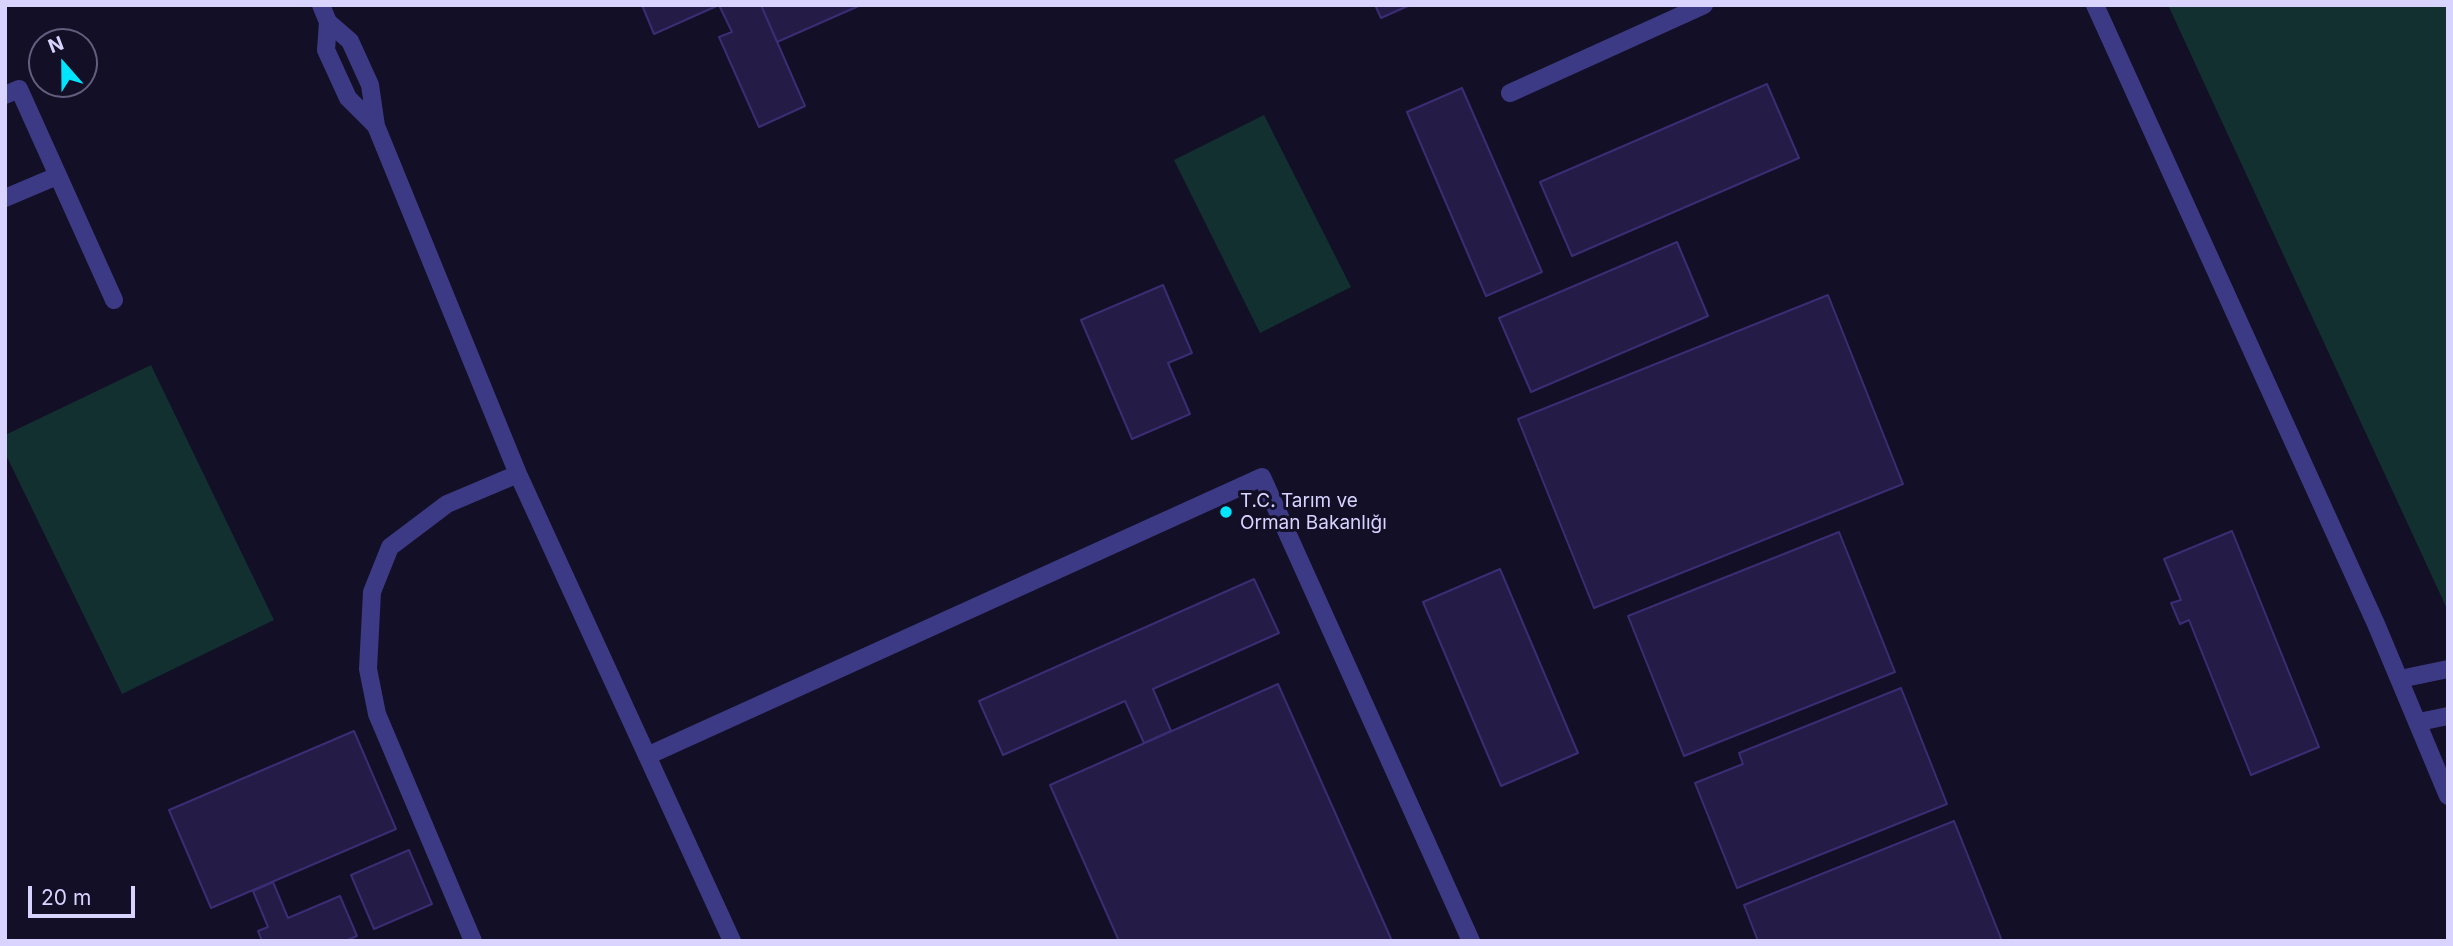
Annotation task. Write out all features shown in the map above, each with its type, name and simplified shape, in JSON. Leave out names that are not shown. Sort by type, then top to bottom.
[{"type":"street","points":[[321,5],[328,22],[326,50],[348,98],[376,126]]},
{"type":"street","points":[[1510,93],[1704,5]]},
{"type":"street","points":[[2095,5],[2400,679],[2448,796]]},
{"type":"street","points":[[328,22],[350,41],[370,85],[376,126],[518,474],[732,941]]},
{"type":"street","points":[[5,95],[19,89],[114,300]]},
{"type":"street","points":[[5,198],[57,176]]},
{"type":"street","points":[[473,941],[377,714],[368,669],[372,592],[390,547],[447,504],[518,474]]},
{"type":"street","points":[[647,756],[1262,477],[1471,941]]},
{"type":"street","points":[[2400,679],[2448,669]]},
{"type":"street","points":[[2419,722],[2448,716]]},
{"type":"green space","points":[[2168,5],[2448,5],[2448,611]]},
{"type":"green space","points":[[1264,115],[1351,287],[1260,333],[1174,160]]},
{"type":"green space","points":[[151,365],[274,620],[122,694],[5,453],[5,435]]},
{"type":"building","points":[[642,5],[719,5],[654,34]]},
{"type":"building","points":[[719,5],[761,5],[805,106],[759,127],[719,37],[732,32]]},
{"type":"building","points":[[761,5],[861,5],[777,42]]},
{"type":"building","points":[[1375,5],[1410,5],[1381,18]]},
{"type":"building","points":[[1767,84],[1799,158],[1572,256],[1540,182]]},
{"type":"building","points":[[1462,88],[1542,272],[1486,296],[1407,112]]},
{"type":"building","points":[[1677,242],[1708,316],[1531,392],[1499,318]]},
{"type":"building","points":[[1163,285],[1192,353],[1168,363],[1190,414],[1132,439],[1081,320]]},
{"type":"building","points":[[1828,295],[1903,484],[1594,608],[1518,419]]},
{"type":"building","points":[[2232,531],[2319,747],[2251,775],[2189,620],[2180,624],[2171,603],[2181,600],[2164,559]]},
{"type":"building","points":[[1839,532],[1895,672],[1684,756],[1628,616]]},
{"type":"building","points":[[1500,569],[1578,753],[1501,786],[1423,602]]},
{"type":"building","points":[[1254,579],[1279,633],[1153,689],[1171,731],[1144,743],[1125,701],[1003,755],[979,701]]},
{"type":"building","points":[[1278,684],[1392,941],[1119,941],[1050,785]]},
{"type":"building","points":[[1901,688],[1947,804],[1737,888],[1695,783],[1743,764],[1739,753]]},
{"type":"building","points":[[354,731],[396,829],[211,908],[169,810]]},
{"type":"building","points":[[1954,821],[2002,941],[1758,941],[1744,905]]},
{"type":"building","points":[[409,850],[432,904],[374,929],[351,875]]},
{"type":"building","points":[[273,882],[288,918],[340,896],[357,936],[345,941],[262,941],[258,931],[268,927],[253,891]]},
{"type":"place","name":"T.C. Tarım ve Orman Bakanlığı","points":[[1226,512]]}]
